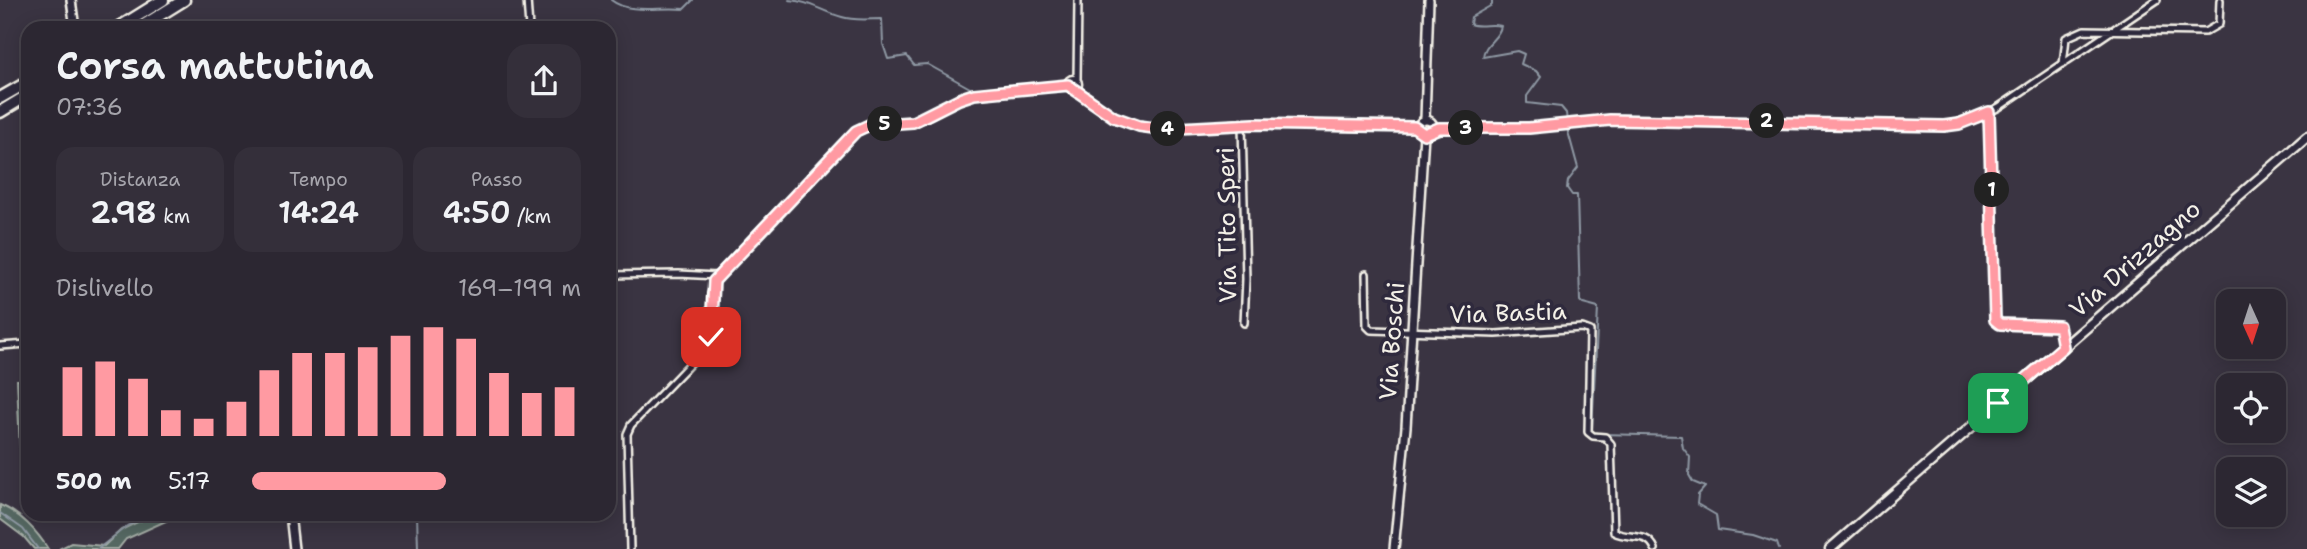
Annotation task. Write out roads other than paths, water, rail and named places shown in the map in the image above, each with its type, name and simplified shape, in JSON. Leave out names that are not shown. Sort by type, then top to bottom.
[{"type":"highway","points":[[129,21],[163,0]]},
{"type":"highway","points":[[150,21],[184,0]]},
{"type":"highway","points":[[0,99],[21,86]]},
{"type":"highway","points":[[0,112],[21,99]]},
{"type":"main road","name":"Via Drizzagno","points":[[1830,549],[2307,137]]},
{"type":"street","points":[[71,0],[74,21]]},
{"type":"street","points":[[527,0],[528,21]]},
{"type":"street","points":[[630,549],[627,434],[631,425],[709,344],[711,294],[717,276],[856,131],[869,125],[913,122],[974,94],[1074,82],[1078,0]]},
{"type":"street","name":"Via Boschi","points":[[1394,549],[1426,128],[1429,0]]},
{"type":"street","name":"Via Tito Speri","points":[[1074,82],[1080,92],[1114,117],[1139,126],[1180,129],[1242,125],[1529,128],[1610,120],[1944,126],[1959,124],[1989,112],[2157,0]]},
{"type":"street","points":[[2063,64],[2067,38],[2073,33],[2205,32],[2220,24],[2220,0]]},
{"type":"street","points":[[1989,112],[1995,320],[2000,324],[2059,326],[2063,347]]},
{"type":"street","name":"Via Tito Speri","points":[[1242,125],[1246,291],[1244,323]]},
{"type":"street","points":[[1366,274],[1367,326],[1378,331],[1412,332]]},
{"type":"street","points":[[616,275],[717,276]]},
{"type":"street","name":"Via Bastia","points":[[1412,332],[1496,334],[1581,328],[1590,331],[1588,432],[1593,436],[1605,437],[1611,444],[1614,531],[1623,536],[1644,537],[1650,540],[1656,549]]},
{"type":"street","points":[[0,346],[21,344]]},
{"type":"street","points":[[291,521],[294,549]]},
{"type":"waterway","points":[[611,0],[619,5],[646,9],[684,9],[693,0]]},
{"type":"waterway","points":[[789,0],[803,2],[847,18],[882,19],[883,44],[888,59],[907,56],[914,65],[927,64],[970,88],[970,92],[977,91]]},
{"type":"waterway","points":[[1492,0],[1492,5],[1471,17],[1470,24],[1501,26],[1483,57],[1517,51],[1524,54],[1521,64],[1536,71],[1541,77],[1527,96],[1527,103],[1561,107],[1566,113],[1567,122]]},
{"type":"waterway","points":[[999,95],[1067,91],[1084,101]]},
{"type":"waterway","points":[[1567,128],[1578,168],[1568,181],[1567,188],[1572,195],[1577,195],[1580,301],[1598,308],[1592,431]]},
{"type":"waterway","points":[[1601,434],[1681,436],[1683,448],[1690,457],[1689,475],[1693,482],[1705,487],[1698,495],[1697,504],[1716,515],[1718,530],[1753,535],[1777,543],[1779,549]]},
{"type":"waterway","points":[[0,513],[23,529],[38,549]]},
{"type":"waterway","points":[[98,549],[137,521]]},
{"type":"waterway","points":[[417,521],[418,549]]},
{"type":"waterway","points":[[60,549],[73,549]]}]
